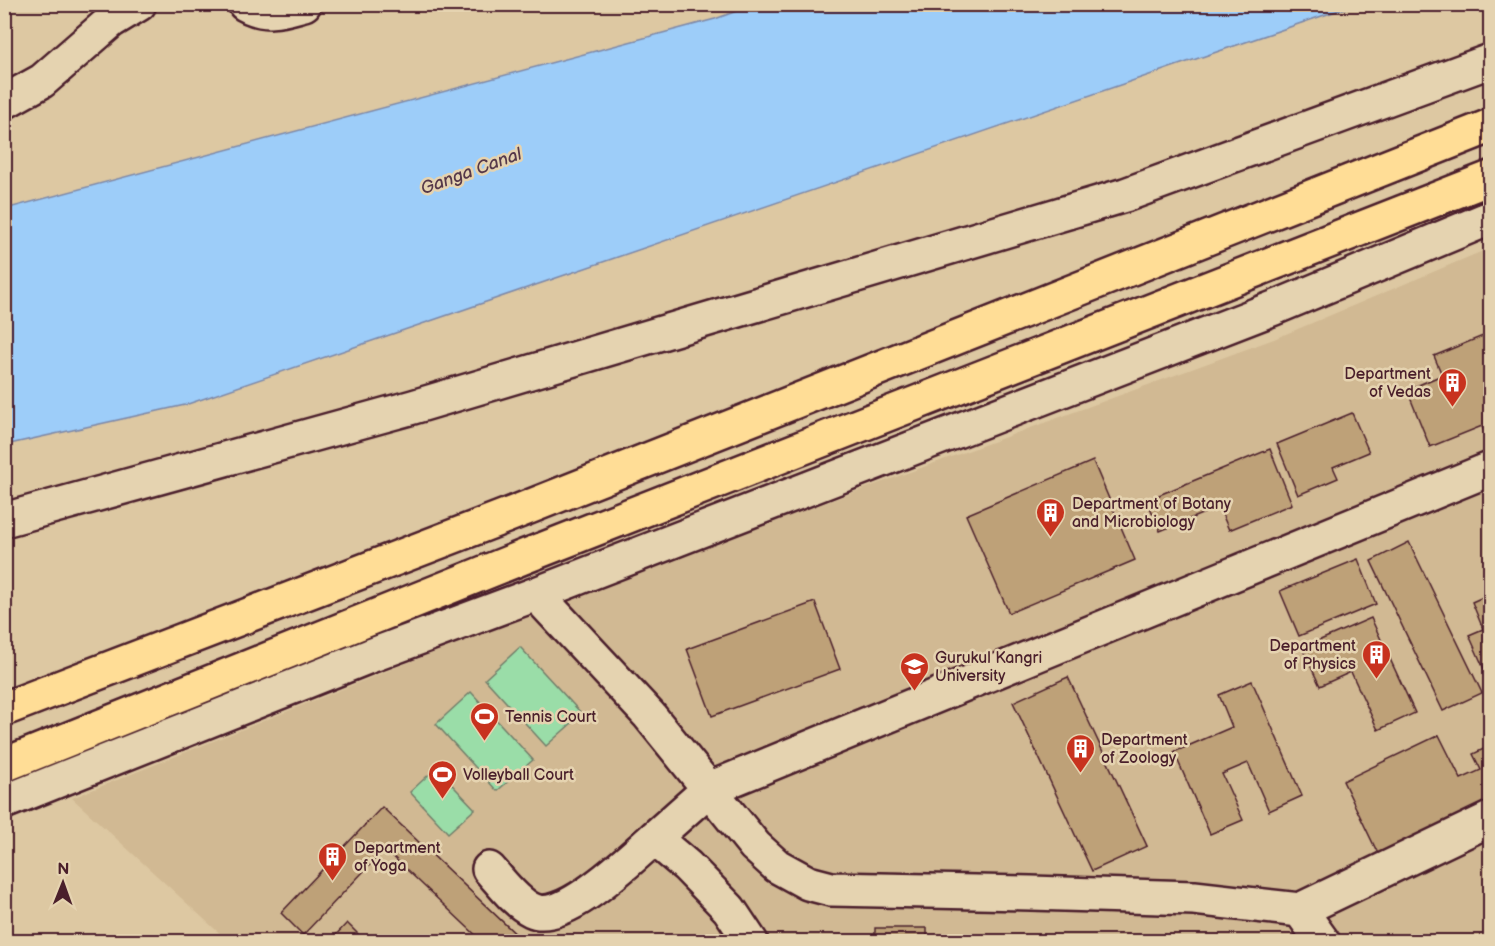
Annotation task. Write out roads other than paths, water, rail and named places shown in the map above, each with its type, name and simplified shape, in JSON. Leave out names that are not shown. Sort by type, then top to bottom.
[{"type":"highway","points":[[4,709],[506,516],[1491,126]]},
{"type":"highway","points":[[4,765],[526,556],[1491,178]]},
{"type":"street","points":[[4,102],[42,81],[111,21],[139,4]]},
{"type":"street","points":[[245,4],[256,11],[272,13],[304,4]]},
{"type":"street","points":[[4,520],[413,407],[1125,195],[1491,61]]},
{"type":"street","points":[[4,802],[370,656],[1274,308],[1491,218]]},
{"type":"street","points":[[489,868],[517,899],[533,911],[552,913],[571,905],[598,885],[709,789],[1491,469]]},
{"type":"street","points":[[536,594],[649,715],[755,846],[777,866],[808,883],[831,889],[1194,898],[1300,910],[1491,819]]},
{"type":"street","points":[[654,838],[687,866],[729,909],[751,942]]},
{"type":"street","points":[[1300,910],[1323,942]]},
{"type":"water","name":"Ganga Canal","points":[[756,4],[1354,5],[185,405],[5,445],[5,209],[715,19]]},
{"type":"place","name":"Department of Vedas","points":[[1452,408]]},
{"type":"place","name":"Department of Botany and Microbiology","points":[[1051,538]]},
{"type":"place","name":"Department of Physics","points":[[1377,680]]},
{"type":"place","name":"Gurukul Kangri University","points":[[914,692]]},
{"type":"place","name":"Tennis Court","points":[[484,742]]},
{"type":"place","name":"Department of Zoology","points":[[1080,774]]},
{"type":"place","name":"Volleyball Court","points":[[442,800]]},
{"type":"place","name":"Department of Yoga","points":[[333,882]]}]
